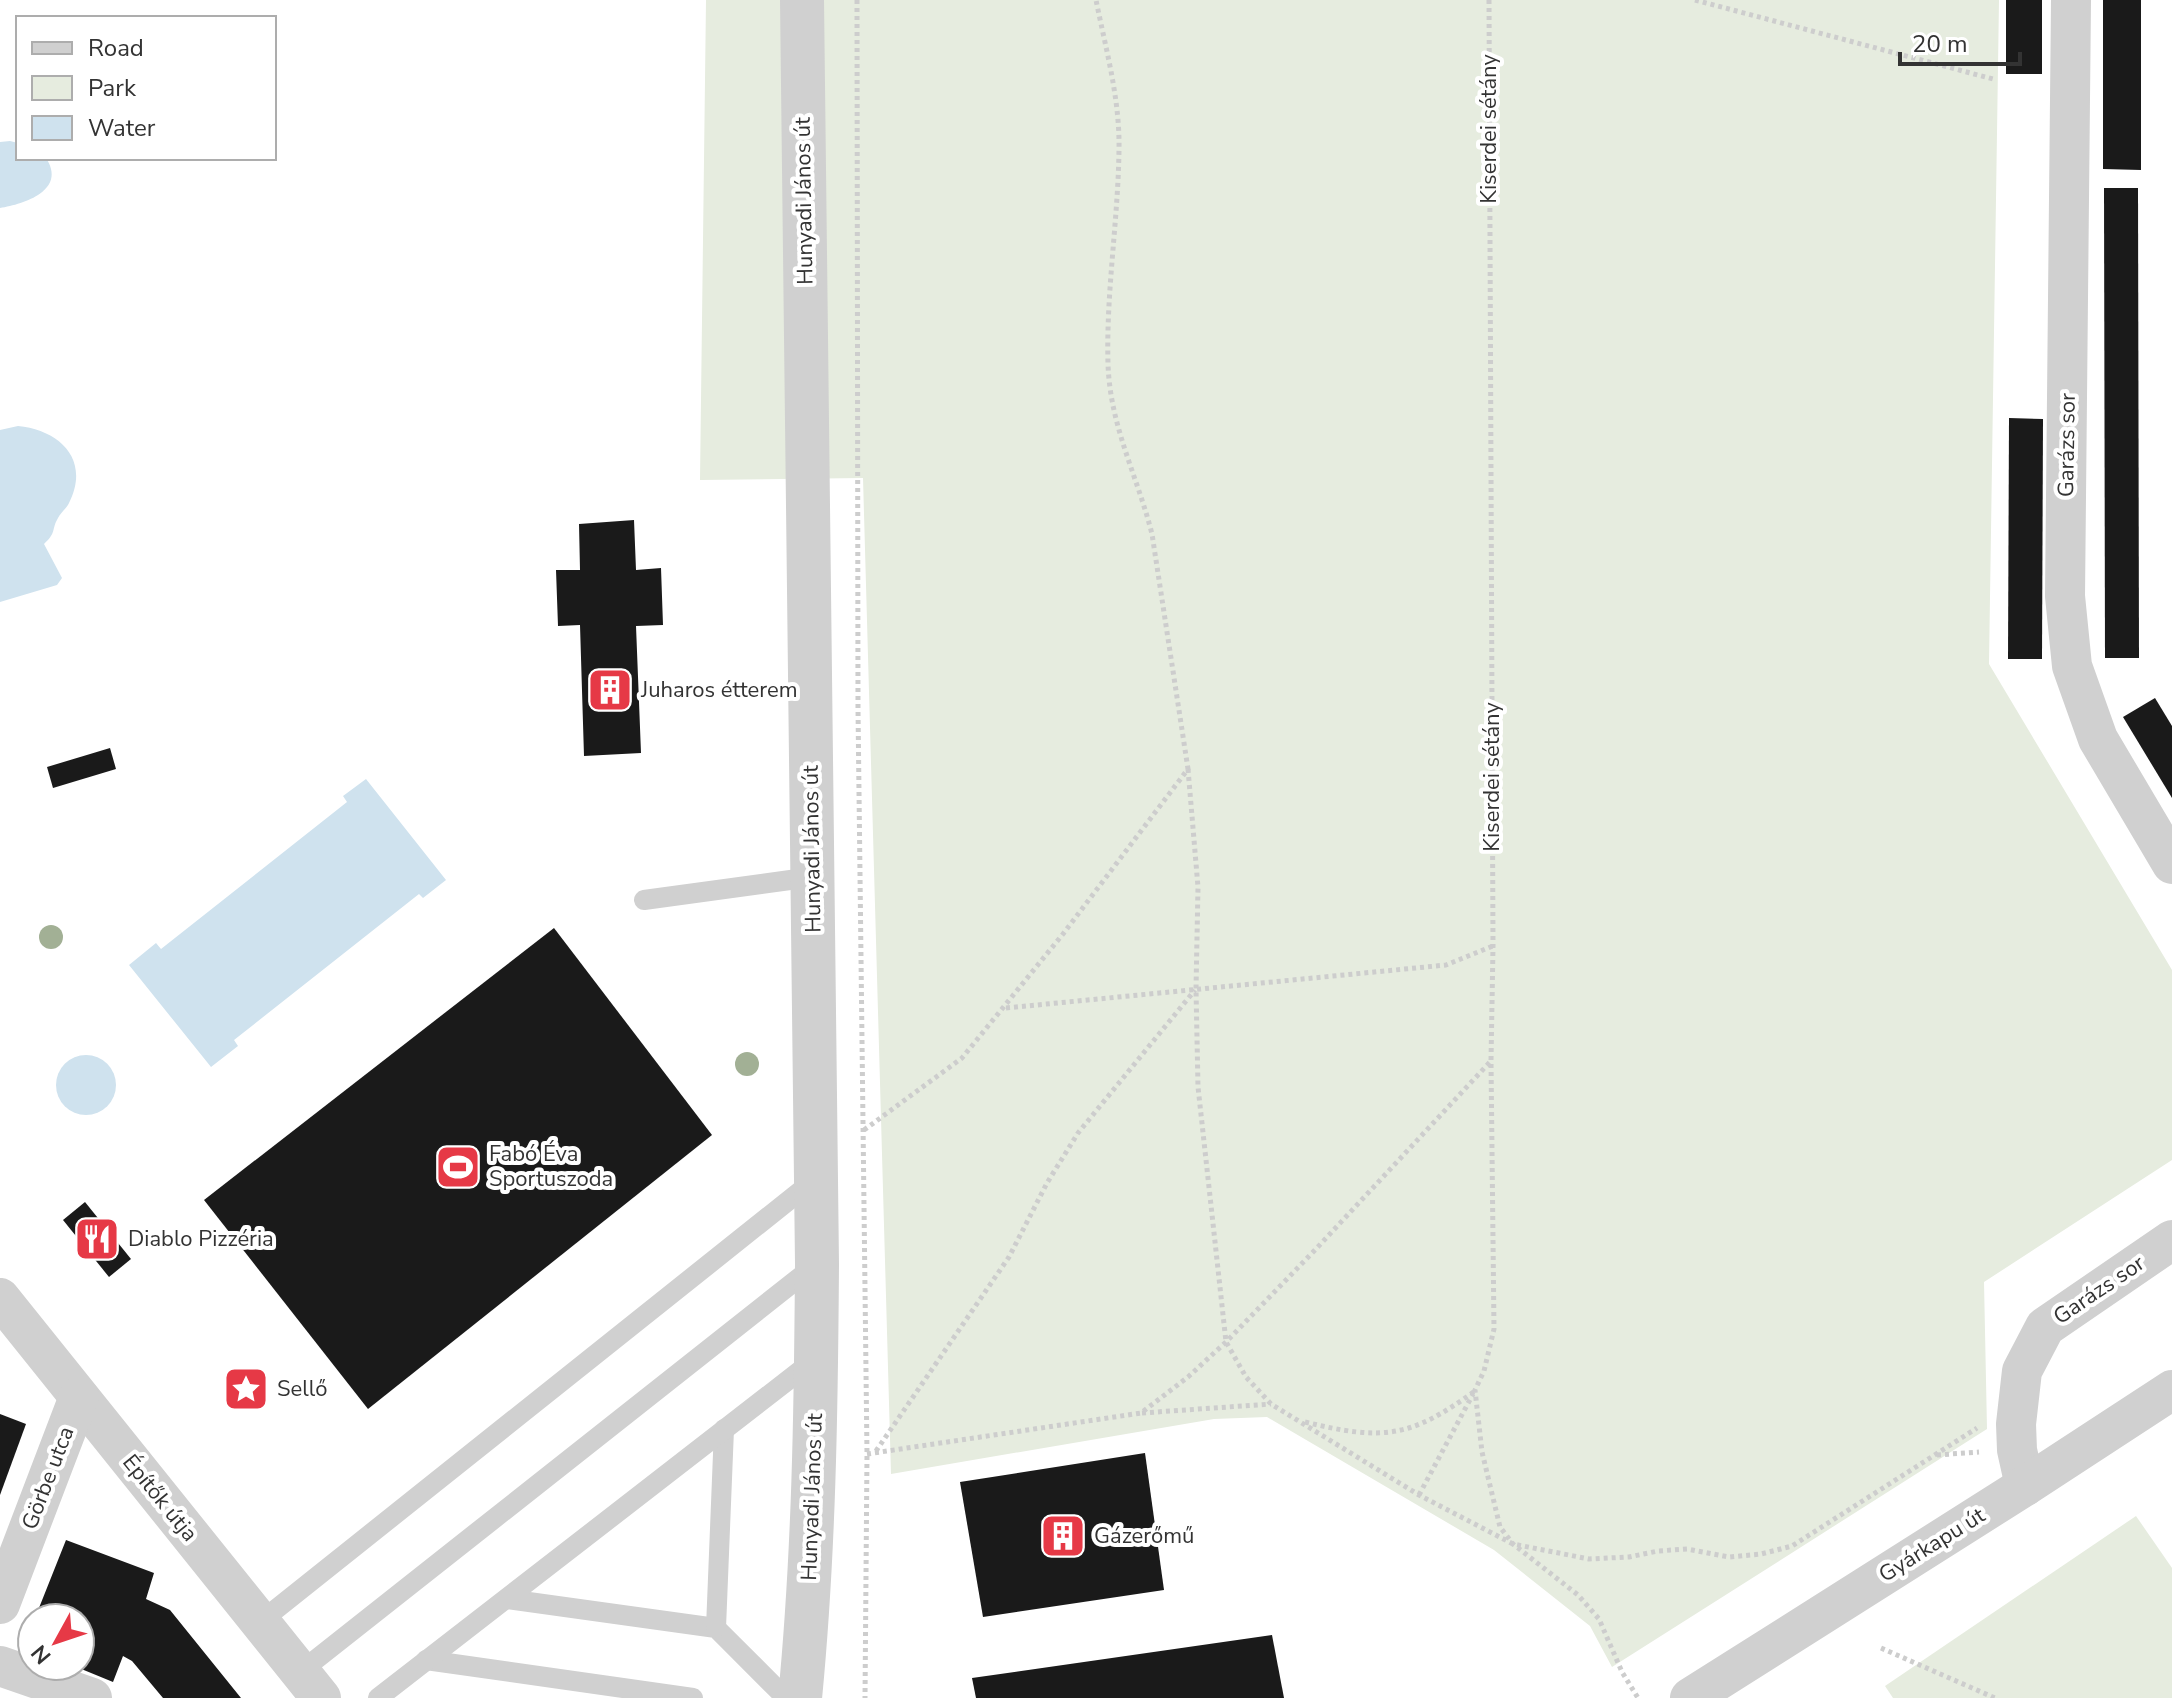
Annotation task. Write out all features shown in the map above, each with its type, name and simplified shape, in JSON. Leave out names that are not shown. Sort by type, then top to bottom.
[{"type":"street","name":"Hunyadi János út","points":[[800,1698],[807,1627],[817,1264],[802,0]]},
{"type":"street","name":"Garázs sor","points":[[2071,0],[2065,596],[2072,666],[2098,739],[2172,864]]},
{"type":"street","name":"Garázs sor","points":[[2025,1486],[2017,1450],[2016,1424],[2022,1371],[2045,1327],[2172,1240]]},
{"type":"street","name":"Építők útja","points":[[0,1298],[310,1685]]},
{"type":"street","name":"Gyárkapu út","points":[[1690,1698],[2172,1390]]},
{"type":"street","name":"Görbe utca","points":[[0,1604],[79,1397]]},
{"type":"street","points":[[0,1666],[92,1698]]},
{"type":"lane","points":[[644,900],[812,877]]},
{"type":"lane","points":[[260,1622],[817,1178]]},
{"type":"lane","points":[[310,1685],[817,1264]]},
{"type":"lane","points":[[378,1698],[816,1358]]},
{"type":"lane","points":[[716,1628],[724,1429]]},
{"type":"lane","points":[[507,1599],[716,1628],[786,1698]]},
{"type":"lane","points":[[426,1660],[693,1698]]},
{"type":"path","points":[[857,0],[858,693],[867,1454],[865,1698]]},
{"type":"path","points":[[1096,0],[1115,90],[1119,149],[1110,271],[1108,366],[1116,426],[1145,505],[1152,534],[1188,769],[1198,887],[1198,1087],[1226,1342],[1246,1377],[1271,1404],[1419,1495],[1513,1544],[1578,1595],[1599,1619],[1622,1672],[1638,1698]]},
{"type":"path","name":"Kiserdei sétány","points":[[1489,0],[1494,1329],[1484,1371],[1475,1390],[1490,1493],[1500,1527],[1513,1544]]},
{"type":"path","points":[[1695,0],[1993,79]]},
{"type":"path","points":[[864,1130],[962,1058],[1005,1008],[1188,769]]},
{"type":"path","points":[[1005,1008],[1446,965],[1493,946]]},
{"type":"path","points":[[875,1452],[1009,1257],[1047,1183],[1078,1133],[1196,989]]},
{"type":"path","points":[[1141,1413],[1188,1377],[1226,1342],[1491,1061]]},
{"type":"path","points":[[1300,1420],[1343,1431],[1389,1433],[1414,1428],[1442,1414],[1475,1390]]},
{"type":"path","points":[[1419,1495],[1475,1390]]},
{"type":"path","points":[[867,1454],[1141,1413],[1271,1404]]},
{"type":"path","points":[[1513,1544],[1589,1559],[1687,1549],[1729,1557],[1761,1554],[1792,1546],[1983,1424]]},
{"type":"path","points":[[1881,1648],[1995,1698]]},
{"type":"green space","points":[[706,0],[1999,0],[1989,664],[2172,970],[2172,1160],[1984,1282],[1987,1429],[1612,1667],[1590,1626],[1494,1550],[1267,1417],[1214,1419],[891,1474],[863,478],[700,480]]},
{"type":"green space","points":[[2136,1516],[2172,1568],[2172,1698],[1893,1698],[1885,1686]]},
{"type":"water","points":[[0,142],[16,142],[16,160],[47,160],[51,179],[40,194],[0,208]]},
{"type":"water","points":[[18,426],[46,434],[67,450],[76,473],[75,487],[51,537],[44,544],[62,578],[57,585],[0,602],[0,430]]},
{"type":"water","points":[[366,779],[446,880],[423,898],[419,894],[234,1040],[238,1046],[211,1067],[129,965],[156,943],[161,949],[347,802],[343,796]]},
{"type":"water","points":[[86,1055],[107,1064],[116,1085],[107,1106],[86,1115],[65,1106],[56,1085],[65,1064]]},
{"type":"building","points":[[2006,0],[2042,0],[2042,74],[2006,74]]},
{"type":"building","points":[[2103,0],[2141,0],[2141,170],[2103,169]]},
{"type":"building","points":[[2104,188],[2138,188],[2139,658],[2105,658]]},
{"type":"building","points":[[2009,418],[2043,419],[2042,659],[2008,659]]},
{"type":"building","name":"Juharos étterem","points":[[634,520],[636,570],[661,568],[663,625],[636,626],[641,753],[584,756],[580,625],[558,626],[556,570],[580,570],[579,524]]},
{"type":"building","points":[[2155,698],[2172,726],[2172,798],[2123,717]]},
{"type":"building","points":[[110,748],[116,769],[53,788],[47,767]]},
{"type":"building","name":"Fabó Éva Sportuszoda","points":[[554,928],[712,1135],[368,1409],[204,1200]]},
{"type":"building","name":"Diablo Pizzéria","points":[[85,1202],[131,1259],[109,1277],[63,1220]]},
{"type":"building","points":[[0,1414],[26,1424],[0,1495]]},
{"type":"building","name":"Gázerőmű","points":[[1145,1453],[1164,1590],[983,1617],[960,1482]]},
{"type":"building","points":[[66,1540],[154,1573],[146,1599],[170,1610],[241,1698],[163,1698],[132,1661],[123,1656],[113,1682],[96,1675],[96,1602],[41,1602]]},
{"type":"building","points":[[1272,1635],[1284,1698],[976,1698],[972,1678]]},
{"type":"place","name":"Juharos étterem","points":[[610,690]]},
{"type":"place","name":"Fabó Éva Sportuszoda","points":[[458,1167]]},
{"type":"place","name":"Diablo Pizzéria","points":[[97,1239]]},
{"type":"place","name":"Sellő","points":[[246,1389]]},
{"type":"place","name":"Gázerőmű","points":[[1063,1536]]}]
